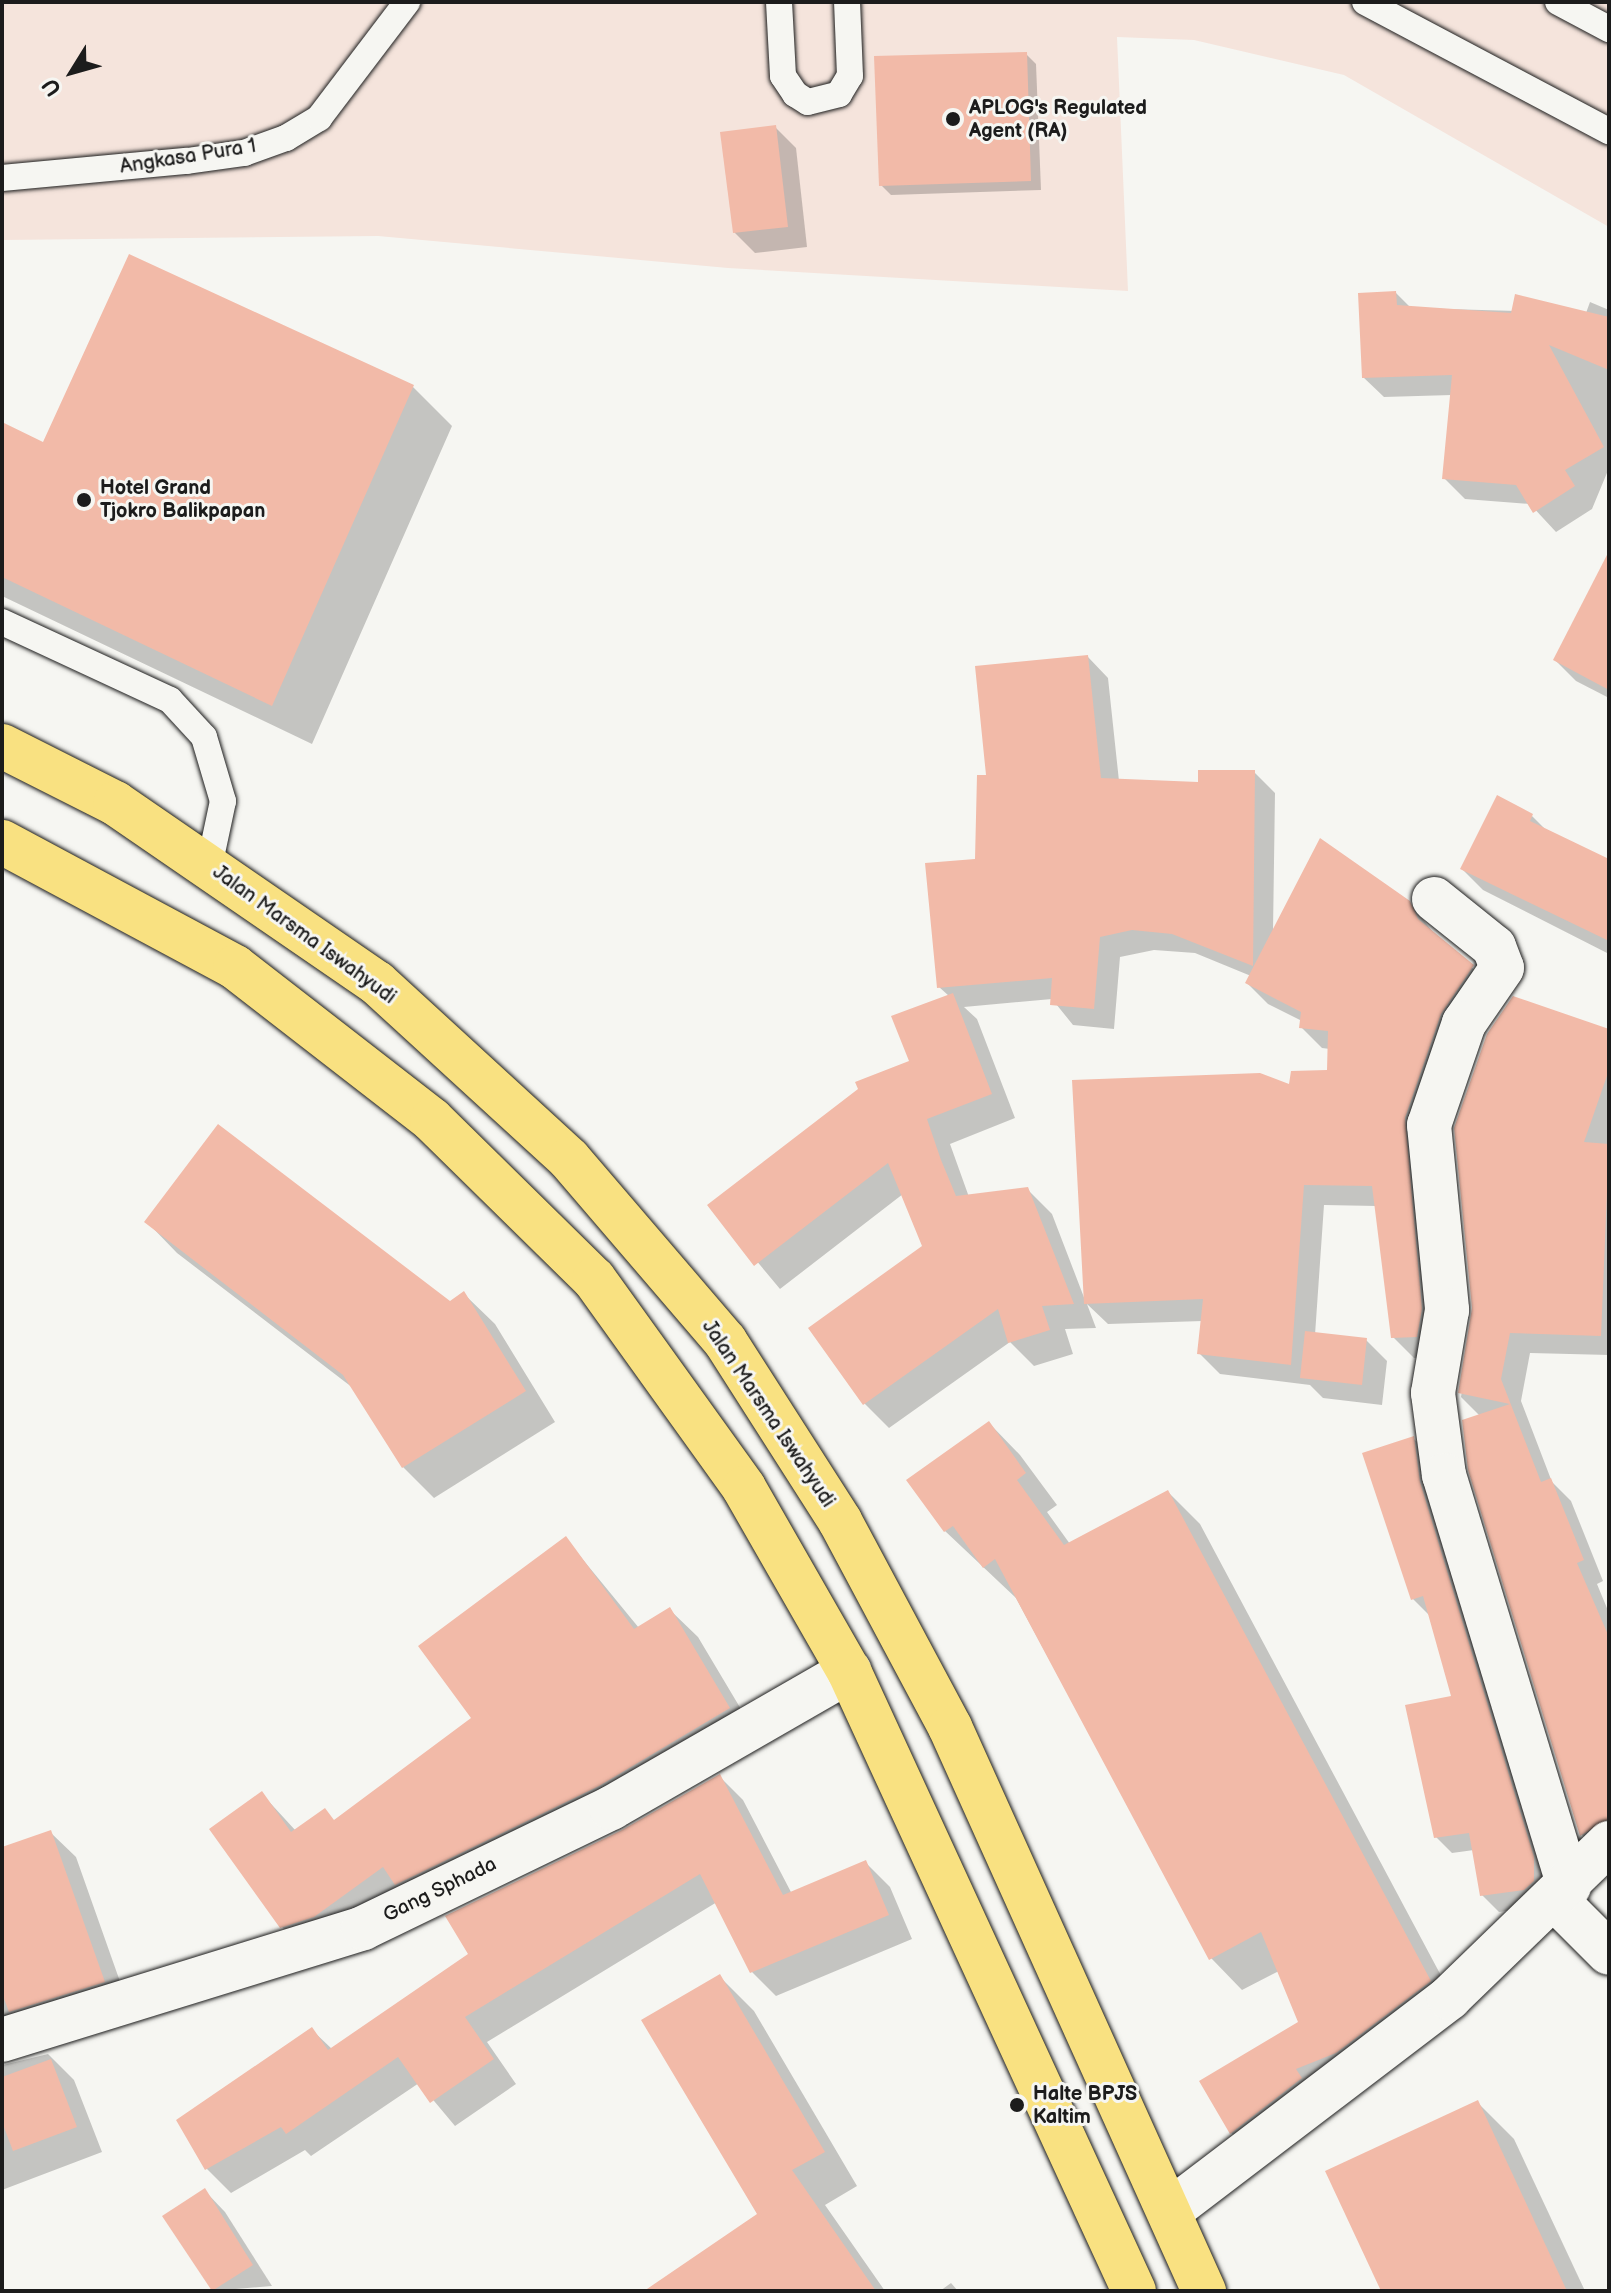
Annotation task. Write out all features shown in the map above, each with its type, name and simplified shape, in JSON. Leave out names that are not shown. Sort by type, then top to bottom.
[{"type":"highway","name":"Jalan Marsma Iswahyudi","points":[[2,746],[115,803],[388,993],[569,1159],[725,1341],[840,1521],[950,1727],[1171,2210],[1204,2291]]},
{"type":"highway","points":[[2,842],[235,967],[432,1120],[594,1279],[744,1488],[849,1671],[1134,2291]]},
{"type":"street","points":[[1434,899],[1494,947],[1502,968],[1464,1023],[1429,1125],[1447,1310],[1433,1393],[1444,1475],[1562,1893],[1609,1953]]},
{"type":"street","name":"Gang Sphada","points":[[2,2040],[363,1928],[611,1808],[849,1671]]},
{"type":"street","points":[[1171,2210],[1449,1998],[1562,1893],[1609,1843]]},
{"type":"lane","name":"Angkasa Pura 1","points":[[2,178],[244,153],[286,138],[319,118],[407,2]]},
{"type":"lane","points":[[779,2],[783,76],[795,94],[808,102],[839,94],[850,76],[847,2]]},
{"type":"lane","points":[[1365,2],[1609,131]]},
{"type":"lane","points":[[1558,2],[1609,29]]},
{"type":"lane","points":[[2,622],[170,700],[204,737],[223,801],[209,867]]},
{"type":"shaded area","points":[[2,2],[1609,2],[1609,227],[1344,75],[1194,40],[1117,37],[1128,291],[728,268],[378,236],[2,240]]},
{"type":"building","name":"APLOG's Regulated Agent (RA)","points":[[1027,52],[1031,181],[879,186],[874,56]]},
{"type":"building","points":[[776,125],[788,227],[733,233],[720,132]]},
{"type":"building","points":[[129,254],[414,385],[272,706],[2,577],[2,422],[43,442]]},
{"type":"building","points":[[1396,291],[1397,305],[1511,313],[1515,294],[1609,317],[1609,370],[1549,345],[1604,447],[1565,470],[1575,486],[1533,513],[1516,485],[1442,479],[1452,375],[1362,378],[1358,293]]},
{"type":"building","points":[[1609,551],[1609,690],[1553,660]]},
{"type":"building","points":[[1088,655],[1101,778],[1198,782],[1198,770],[1255,770],[1253,966],[1172,934],[1132,930],[1100,937],[1094,1009],[1050,1005],[1052,978],[937,988],[925,863],[975,859],[977,775],[986,775],[975,666]]},
{"type":"building","points":[[1497,795],[1533,814],[1530,821],[1609,859],[1609,941],[1460,869]]},
{"type":"building","points":[[1320,838],[1410,901],[1418,919],[1474,965],[1441,1014],[1405,1118],[1422,1309],[1417,1337],[1391,1338],[1372,1186],[1304,1185],[1291,1365],[1197,1354],[1203,1299],[1084,1304],[1072,1080],[1260,1073],[1289,1084],[1291,1071],[1327,1070],[1328,1031],[1299,1028],[1301,1012],[1245,983]]},
{"type":"building","points":[[953,993],[992,1094],[927,1119],[941,1160],[956,1196],[1028,1187],[1074,1304],[1042,1306],[1050,1330],[1008,1343],[998,1309],[863,1405],[808,1328],[922,1246],[888,1163],[754,1266],[707,1205],[858,1089],[855,1082],[909,1061],[891,1016]]},
{"type":"building","points":[[1513,996],[1609,1029],[1609,1070],[1584,1142],[1609,1144],[1601,1336],[1510,1333],[1501,1379],[1541,1482],[1551,1478],[1584,1560],[1577,1563],[1609,1637],[1609,1819],[1580,1836],[1468,1470],[1462,1420],[1510,1404],[1458,1393],[1472,1308],[1454,1128],[1487,1034]]},
{"type":"building","points":[[218,1124],[450,1301],[464,1291],[526,1391],[402,1468],[343,1375],[144,1222]]},
{"type":"building","points":[[1305,1331],[1367,1338],[1362,1385],[1300,1378]]},
{"type":"building","points":[[989,1421],[1026,1473],[1017,1480],[1064,1545],[1168,1490],[1431,1981],[1336,2053],[1296,2069],[1302,2078],[1230,2134],[1199,2081],[1298,2022],[1261,1932],[1209,1960],[995,1559],[983,1568],[953,1526],[944,1532],[906,1480]]},
{"type":"building","points":[[1414,1436],[1420,1482],[1534,1857],[1534,1881],[1524,1890],[1480,1896],[1469,1833],[1434,1838],[1405,1705],[1451,1696],[1423,1596],[1411,1600],[1362,1453]]},
{"type":"building","points":[[566,1536],[634,1629],[670,1607],[730,1708],[599,1786],[395,1885],[383,1867],[314,1917],[280,1928],[209,1829],[262,1791],[291,1832],[325,1808],[334,1820],[471,1718],[418,1646]]},
{"type":"building","points":[[720,1774],[783,1895],[866,1860],[889,1915],[750,1973],[700,1874],[465,2017],[494,2059],[430,2103],[398,2057],[286,2134],[281,2127],[205,2170],[176,2120],[312,2027],[328,2050],[468,1954],[445,1916],[622,1830]]},
{"type":"building","points":[[51,1830],[105,1982],[9,2012],[2,1993],[2,1847]]},
{"type":"building","points":[[720,1974],[825,2152],[792,2170],[876,2291],[644,2291],[757,2214],[641,2020]]},
{"type":"building","points":[[51,2059],[77,2127],[13,2151],[2,2122],[2,2077]]},
{"type":"building","points":[[1478,2100],[1567,2291],[1381,2291],[1325,2171]]},
{"type":"building","points":[[205,2188],[253,2265],[212,2291],[162,2216]]},
{"type":"place","name":"APLOG's Regulated Agent (RA)","points":[[953,119]]},
{"type":"place","name":"Hotel Grand Tjokro Balikpapan","points":[[84,500]]},
{"type":"place","name":"Halte BPJS Kaltim","points":[[1017,2105]]}]
